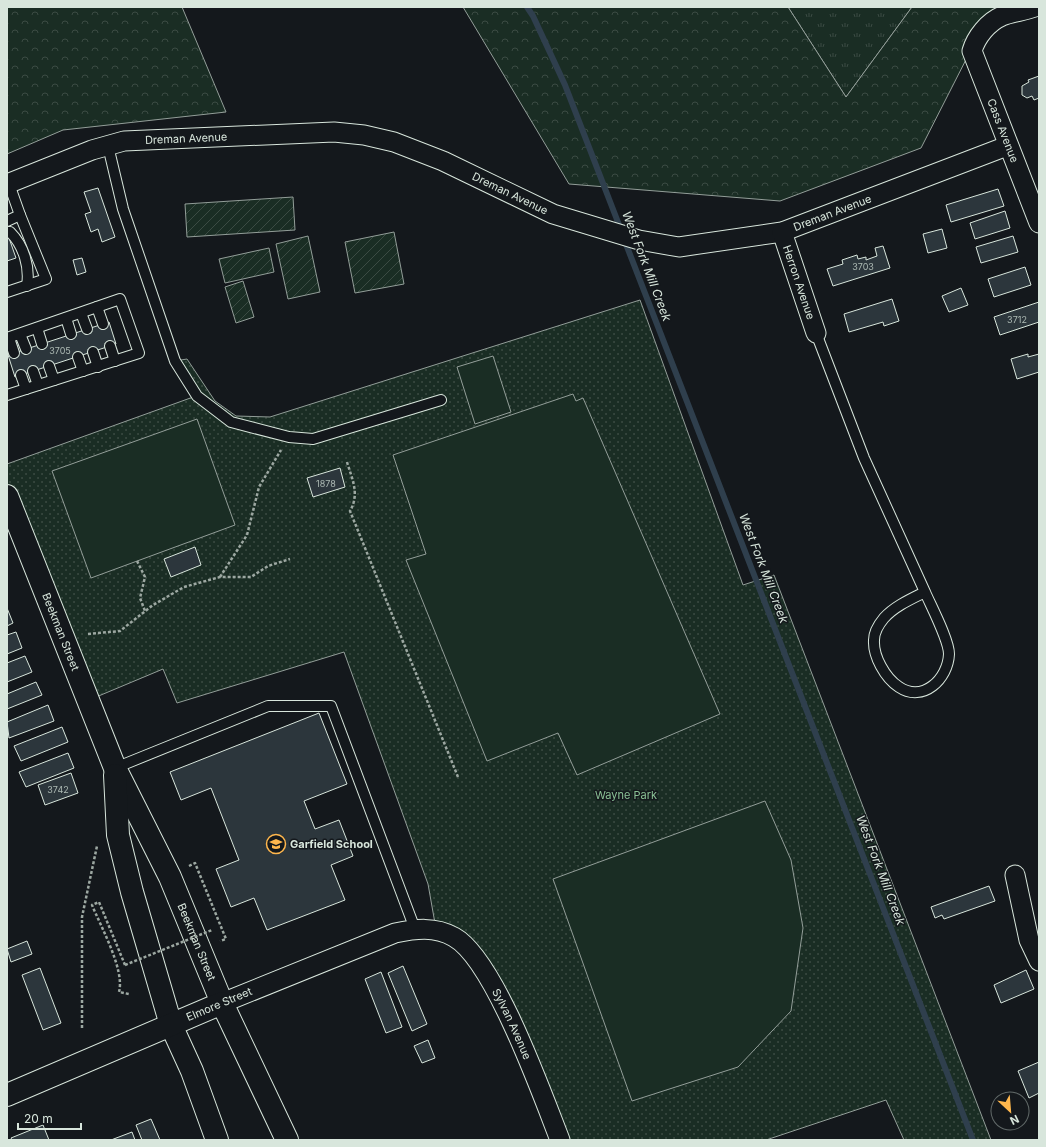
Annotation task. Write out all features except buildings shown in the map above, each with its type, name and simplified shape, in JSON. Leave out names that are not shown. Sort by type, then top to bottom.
[{"type":"main road","name":"Beekman Street","points":[[7,496],[115,768],[170,877],[222,1003],[287,1140]]},
{"type":"main road","name":"Beekman Street","points":[[115,768],[118,835],[132,892],[171,1025],[192,1071],[217,1140]]},
{"type":"main road","name":"Elmore Street","points":[[7,1095],[222,1003]]},
{"type":"street","name":"Cass Avenue","points":[[1035,7],[1001,16],[988,25],[977,38],[972,50],[1039,223]]},
{"type":"street","name":"Dreman Avenue","points":[[8,184],[92,150],[124,141],[334,132],[364,135],[394,142],[443,160],[553,214],[645,241],[678,246],[718,242],[782,232],[1008,146]]},
{"type":"street","name":"Herron Avenue","points":[[782,232],[816,333]]},
{"type":"street","points":[[1015,875],[1029,940],[1039,961]]},
{"type":"street","name":"Elmore Street","points":[[222,1003],[394,933],[436,929]]},
{"type":"street","name":"Sylvan Avenue","points":[[436,929],[454,936],[466,945],[475,955],[505,1009],[523,1046],[560,1140]]},
{"type":"lane","points":[[108,146],[123,210],[175,361],[197,396],[230,422],[289,437],[313,439],[441,400]]},
{"type":"lane","points":[[7,292],[46,279],[8,184]]},
{"type":"lane","points":[[7,220],[20,215]]},
{"type":"lane","points":[[7,232],[10,232],[16,238],[25,258],[29,272],[27,286]]},
{"type":"lane","points":[[7,396],[139,353],[120,300],[8,338],[14,353]]},
{"type":"lane","points":[[97,307],[103,324]]},
{"type":"lane","points":[[81,313],[87,329]]},
{"type":"lane","points":[[66,318],[71,334]]},
{"type":"lane","points":[[37,328],[42,344]]},
{"type":"lane","points":[[816,333],[864,458],[925,592],[946,640],[949,653],[947,666],[937,684],[917,692],[899,687],[885,673],[879,662],[874,640],[876,630],[892,610],[925,592]]},
{"type":"lane","points":[[20,334],[26,349]]},
{"type":"lane","points":[[110,346],[115,361]]},
{"type":"lane","points":[[93,352],[98,366]]},
{"type":"lane","points":[[78,357],[83,371]]},
{"type":"lane","points":[[50,366],[54,380]]},
{"type":"lane","points":[[33,371],[38,385]]},
{"type":"lane","points":[[21,375],[26,390]]},
{"type":"lane","points":[[115,768],[268,706],[331,706],[415,930]]},
{"type":"path","points":[[220,577],[247,535],[259,486],[289,437]]},
{"type":"path","points":[[347,462],[355,492],[355,502],[350,511],[458,777]]},
{"type":"path","points":[[88,634],[120,631],[146,611],[184,587],[220,577],[251,577],[268,566],[290,559]]},
{"type":"path","points":[[137,561],[145,577],[140,598],[146,611]]},
{"type":"path","points":[[82,1028],[82,917],[97,846]]},
{"type":"path","points":[[129,994],[119,992],[121,984],[119,972],[92,905],[99,902],[125,965],[212,930]]},
{"type":"path","points":[[213,908],[226,939],[216,943]]},
{"type":"green space","points":[[7,7],[182,7],[226,112],[63,130],[7,154]]},
{"type":"green space","points":[[463,7],[788,7],[846,97],[912,7],[1035,7],[977,38],[921,148],[780,201],[569,184]]},
{"type":"green space","points":[[788,7],[912,7],[846,97]]},
{"type":"green space","points":[[293,197],[295,230],[187,237],[185,204]]},
{"type":"green space","points":[[394,232],[404,284],[355,293],[345,242]]},
{"type":"green space","points":[[308,236],[320,292],[288,299],[276,244]]},
{"type":"green space","points":[[269,248],[274,272],[225,283],[219,259]]},
{"type":"green space","points":[[243,281],[254,317],[236,323],[225,287]]},
{"type":"green space","name":"Wayne Park","points":[[640,300],[743,585],[774,575],[991,1140],[904,1140],[886,1100],[766,1140],[560,1140],[475,955],[436,929],[428,884],[344,652],[177,703],[163,669],[89,700],[7,496],[7,464],[196,396],[175,361],[187,359],[215,401],[236,416],[270,417]]},
{"type":"green space","points":[[493,356],[511,412],[475,424],[457,367]]},
{"type":"green space","points":[[573,394],[576,401],[583,398],[720,714],[577,775],[558,733],[487,761],[406,560],[426,554],[393,455]]},
{"type":"green space","points":[[197,419],[235,525],[91,578],[52,471]]},
{"type":"green space","points":[[765,801],[791,860],[803,928],[791,1011],[738,1067],[632,1101],[553,879]]},
{"type":"waterway","name":"West Fork Mill Creek","points":[[527,7],[533,16],[565,85],[621,230]]},
{"type":"waterway","name":"West Fork Mill Creek","points":[[624,239],[973,1140]]},
{"type":"place","name":"Garfield School","points":[[276,844]]}]
